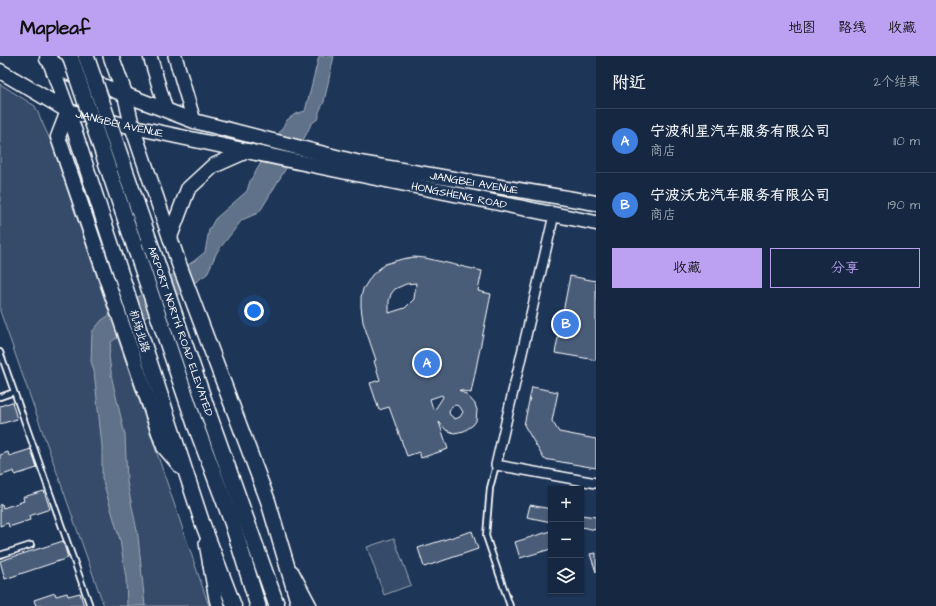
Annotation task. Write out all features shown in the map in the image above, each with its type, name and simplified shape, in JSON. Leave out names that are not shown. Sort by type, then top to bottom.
[{"type":"highway","name":"AIRPORT NORTH ROAD ELEVATED","points":[[70,56],[195,424],[232,522],[258,606]]},
{"type":"highway","name":"AIRPORT NORTH ROAD ELEVATED","points":[[86,56],[209,415],[277,606]]},
{"type":"highway","points":[[111,56],[125,95]]},
{"type":"main road","points":[[106,56],[125,95],[132,126],[180,267],[268,501],[299,606]]},
{"type":"main road","points":[[150,56],[166,110]]},
{"type":"main road","points":[[175,56],[194,121]]},
{"type":"main road","name":"JIANGBEI AVENUE","points":[[47,57],[68,73],[194,121],[247,135],[325,161]]},
{"type":"main road","name":"机场北路","points":[[47,57],[68,111],[202,522],[234,606]]},
{"type":"main road","name":"JIANGBEI AVENUE","points":[[0,71],[68,111],[132,126],[247,151],[325,161],[360,163],[596,203]]},
{"type":"main road","points":[[68,111],[58,138],[164,447],[186,473]]},
{"type":"main road","points":[[170,237],[188,189],[213,166],[247,151]]},
{"type":"main road","name":"HONGSHENG ROAD","points":[[325,161],[554,215],[596,223]]},
{"type":"main road","points":[[202,522],[218,606]]},
{"type":"main road","points":[[286,561],[310,606]]},
{"type":"street","points":[[554,215],[496,465],[596,483]]},
{"type":"lane","points":[[0,352],[90,606]]},
{"type":"lane","points":[[0,397],[14,392]]},
{"type":"lane","points":[[496,465],[490,488],[486,536],[510,606]]},
{"type":"lane","points":[[0,554],[30,545]]},
{"type":"shaded area","points":[[319,56],[334,56],[324,102],[319,112],[319,118],[311,124],[306,135],[262,208],[258,213],[242,220],[217,252],[207,274],[111,342],[109,356],[112,379],[125,435],[127,482],[138,536],[145,606],[127,606],[126,578],[120,540],[102,478],[102,446],[94,371],[91,361],[92,332],[102,320],[194,261],[205,252],[209,230],[215,219],[247,191],[250,181],[287,120],[295,114],[305,111]]},
{"type":"shaded area","points":[[0,84],[35,106],[51,142],[209,606],[104,606],[0,311]]},
{"type":"shaded area","points":[[394,538],[411,585],[384,595],[367,547]]},
{"type":"building","points":[[414,257],[425,258],[482,271],[478,291],[491,294],[471,393],[459,390],[468,396],[475,404],[477,410],[476,421],[464,431],[454,433],[446,430],[439,422],[448,449],[421,458],[419,452],[407,456],[389,407],[379,410],[370,383],[380,380],[374,361],[376,360],[363,322],[361,307],[363,289],[372,275],[385,264]],"holes":[[[416,283],[414,299],[405,308],[389,313],[389,301],[391,294],[395,289],[406,284]],[[442,395],[443,397],[436,408],[433,409],[430,399]],[[456,405],[460,407],[463,412],[460,417],[455,419],[450,415],[449,412],[452,406]]]},
{"type":"building","points":[[570,276],[596,281],[596,360],[555,353]]},
{"type":"building","points":[[532,387],[558,392],[552,421],[559,432],[596,439],[596,468],[544,459],[524,425]]},
{"type":"building","points":[[12,402],[17,419],[0,424],[0,406]]},
{"type":"building","points":[[31,449],[37,468],[15,475],[14,471],[0,476],[0,455],[8,452],[9,456]]},
{"type":"building","points":[[44,491],[50,509],[29,516],[30,520],[9,527],[8,523],[0,526],[0,505],[2,504],[3,508],[24,501],[23,497]]},
{"type":"building","points":[[530,505],[548,508],[548,521],[527,517]]},
{"type":"building","points":[[584,515],[596,517],[596,530],[584,528]]},
{"type":"building","points":[[472,531],[478,549],[424,567],[418,548]]},
{"type":"building","points":[[548,532],[548,550],[520,558],[515,542]]},
{"type":"building","points":[[63,541],[68,558],[5,579],[0,561]]},
{"type":"building","points":[[596,553],[596,572],[590,554]]},
{"type":"building","points":[[55,593],[56,596],[67,593],[68,596],[80,593],[84,606],[36,606],[34,600]]},
{"type":"place","name":"宁波沃龙汽车服务有限公司","points":[[566,324]]},
{"type":"place","name":"宁波利星汽车服务有限公司","points":[[427,363]]}]
